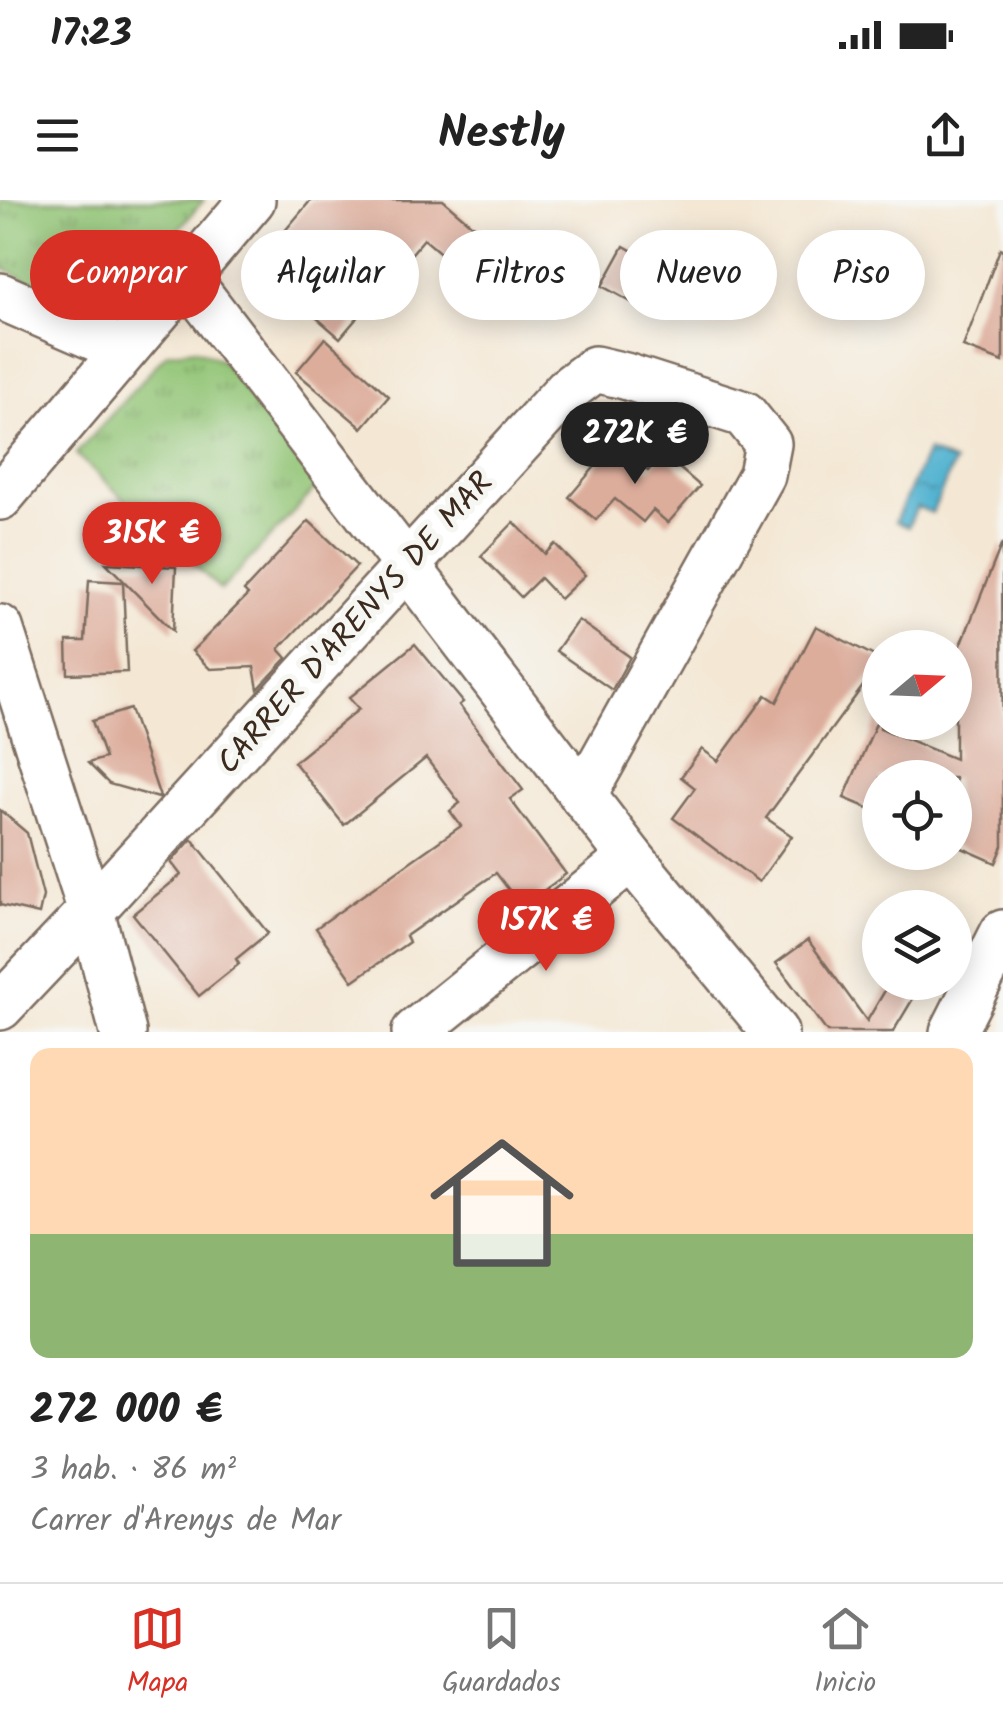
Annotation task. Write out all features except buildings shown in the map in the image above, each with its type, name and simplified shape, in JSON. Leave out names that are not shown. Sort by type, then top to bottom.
[{"type":"street","points":[[221,237],[252,200]]},
{"type":"street","points":[[0,296],[124,350]]},
{"type":"street","points":[[0,496],[150,320]]},
{"type":"street","points":[[218,320],[631,858],[775,1032]]},
{"type":"street","name":"CARRER D'ARENYS DE MAR","points":[[0,1007],[567,390],[595,370],[744,414],[768,444],[762,476],[584,796]]},
{"type":"street","points":[[0,628],[91,911],[124,1032]]},
{"type":"street","points":[[415,1032],[631,858]]},
{"type":"street","points":[[953,1032],[1003,933]]},
{"type":"green space","points":[[0,200],[204,200],[178,230],[30,230],[30,282],[0,266]]},
{"type":"green space","points":[[196,349],[222,361],[318,486],[221,590],[76,454],[167,353]]},
{"type":"water","points":[[927,451],[954,463],[932,513],[917,507],[908,527],[895,522]]}]
